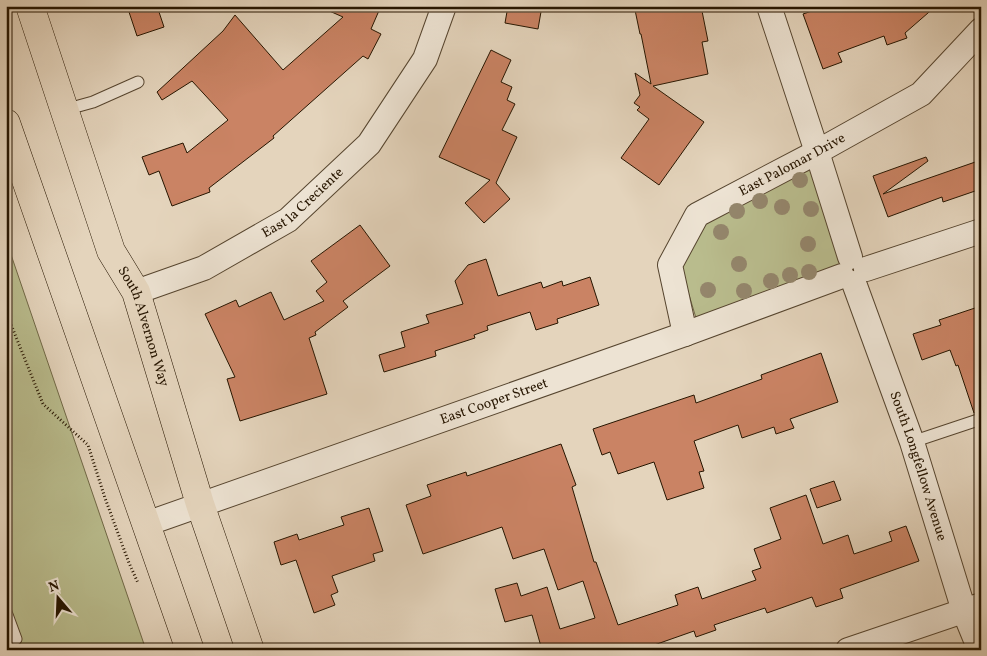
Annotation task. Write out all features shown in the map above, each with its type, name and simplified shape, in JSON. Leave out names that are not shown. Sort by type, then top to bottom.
[{"type":"main road","name":"South Alvernon Way","points":[[30,6],[111,251],[136,292],[200,504],[250,650]]},
{"type":"main road","points":[[6,123],[190,650]]},
{"type":"street","name":"East la Creciente","points":[[136,292],[204,268],[288,220],[369,144],[425,59],[444,6]]},
{"type":"street","name":"South Longfellow Avenue","points":[[769,6],[817,152],[853,271],[972,608],[980,650]]},
{"type":"street","name":"East Palomar Drive","points":[[685,334],[670,266],[697,215],[817,152],[921,94],[981,30]]},
{"type":"street","name":"East Cooper Street","points":[[146,524],[685,334],[853,271],[981,230]]},
{"type":"street","points":[[848,650],[972,608]]},
{"type":"lane","points":[[64,110],[93,102],[138,82]]},
{"type":"lane","points":[[912,442],[981,418]]},
{"type":"lane","points":[[6,612],[16,638]]},
{"type":"path","points":[[6,312],[43,404],[88,445],[129,563]]},
{"type":"green space","points":[[812,160],[848,265],[696,318],[680,265],[703,219]]},
{"type":"green space","points":[[6,240],[146,650],[6,650]]},
{"type":"building","points":[[127,6],[157,6],[164,27],[137,36]]},
{"type":"building","points":[[318,6],[381,6],[371,29],[381,34],[368,59],[363,56],[273,136],[274,138],[209,188],[210,192],[172,206],[159,171],[149,175],[142,157],[183,143],[187,153],[228,120],[192,81],[162,100],[157,92],[223,31],[235,15],[283,70],[343,17]]},
{"type":"building","points":[[508,6],[542,6],[538,29],[505,23]]},
{"type":"building","points":[[650,6],[701,6],[708,41],[702,42],[708,74],[653,86],[704,122],[659,185],[621,158],[649,119],[637,110],[640,107],[634,103],[640,95],[635,73],[651,84],[635,10]]},
{"type":"building","points":[[827,6],[936,6],[905,33],[907,38],[887,45],[884,36],[838,53],[842,62],[823,69],[803,14]]},
{"type":"building","points":[[491,50],[511,60],[501,82],[512,87],[507,100],[515,104],[502,130],[517,137],[496,183],[510,199],[484,223],[465,203],[490,180],[439,157]]},
{"type":"building","points":[[926,157],[928,161],[883,194],[981,160],[981,189],[943,202],[942,197],[888,217],[873,176]]},
{"type":"building","points":[[360,225],[390,266],[343,301],[348,307],[315,332],[316,335],[309,338],[327,394],[240,421],[227,379],[235,377],[205,314],[236,300],[239,307],[271,292],[284,320],[324,301],[316,291],[327,282],[311,261]]},
{"type":"building","points":[[486,259],[498,296],[541,282],[543,288],[562,281],[563,286],[590,277],[599,305],[557,319],[558,323],[536,330],[530,312],[487,326],[488,330],[474,335],[475,338],[435,351],[436,356],[384,372],[379,355],[405,347],[401,332],[429,323],[426,315],[463,304],[455,281],[468,265]]},
{"type":"building","points":[[981,306],[981,412],[974,413],[958,365],[956,366],[950,350],[922,360],[913,334],[941,325],[939,320]]},
{"type":"building","points":[[821,353],[838,402],[790,419],[794,428],[776,434],[774,427],[742,438],[738,425],[694,441],[704,471],[699,472],[704,488],[667,500],[654,462],[618,474],[610,452],[602,455],[593,429],[694,395],[696,403],[762,379],[761,375]]},
{"type":"building","points":[[561,444],[576,485],[572,487],[594,562],[596,562],[618,625],[678,605],[675,595],[698,587],[702,599],[756,580],[752,571],[761,568],[754,549],[781,539],[770,508],[806,495],[823,544],[848,535],[854,554],[892,541],[889,532],[906,526],[919,561],[840,589],[843,598],[816,607],[812,597],[767,613],[765,608],[714,625],[716,630],[696,637],[694,631],[640,650],[542,650],[532,615],[505,622],[495,589],[517,583],[521,596],[547,587],[560,629],[595,618],[583,581],[558,590],[544,549],[513,559],[502,527],[423,554],[406,505],[431,496],[427,485],[466,472],[467,476]]},
{"type":"building","points":[[834,481],[841,500],[817,508],[810,489]]},
{"type":"building","points":[[369,508],[383,551],[373,554],[375,561],[332,576],[338,592],[331,595],[335,605],[314,613],[296,560],[281,565],[274,542],[297,534],[299,540],[344,525],[341,517]]}]
